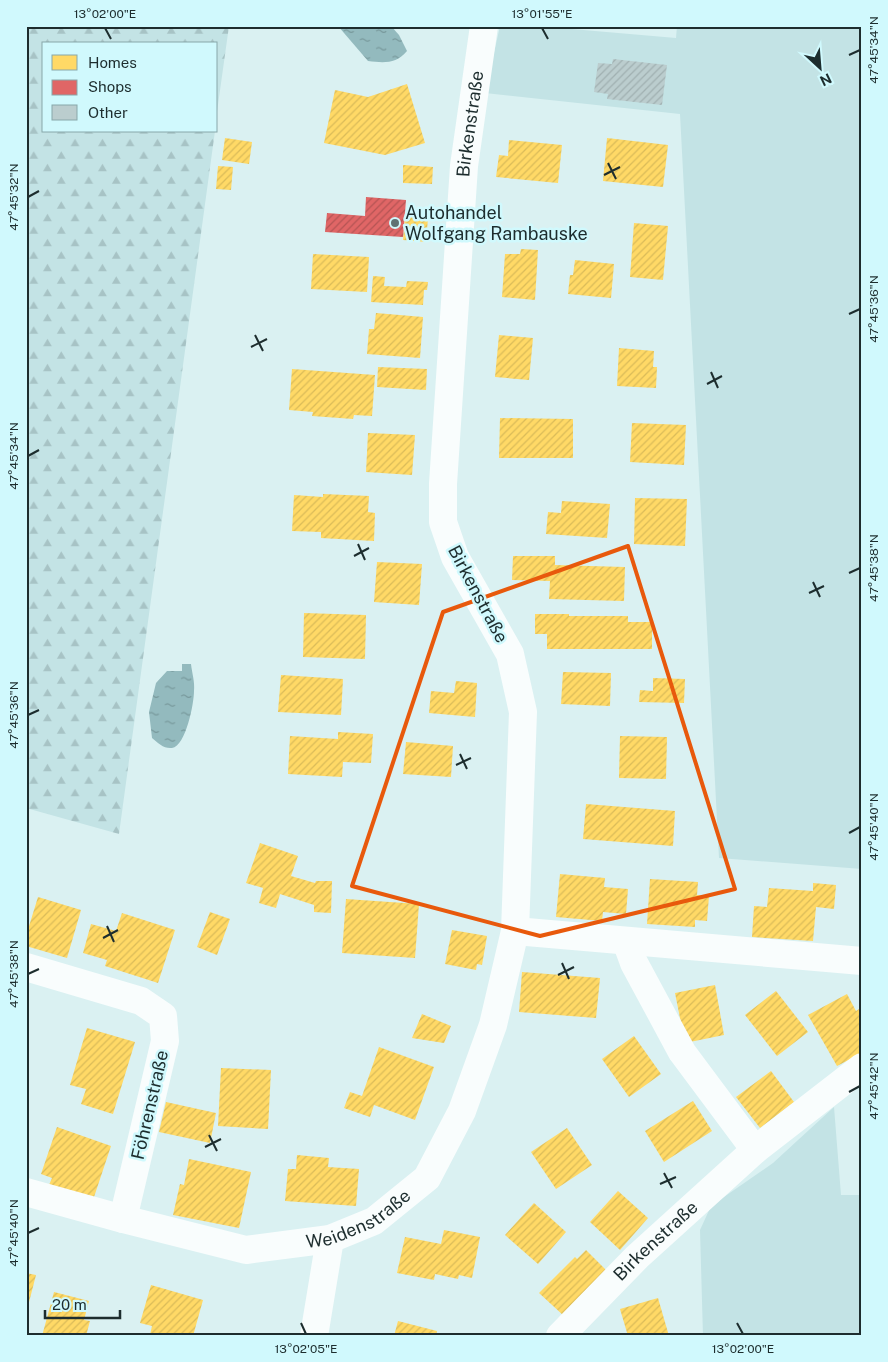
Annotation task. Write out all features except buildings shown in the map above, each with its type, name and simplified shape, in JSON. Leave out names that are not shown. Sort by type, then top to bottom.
[{"type":"street","name":"Birkenstraße","points":[[484,26],[464,166],[443,484],[443,522],[456,557],[510,654],[523,712],[514,931]]},
{"type":"street","points":[[514,931],[862,961]]},
{"type":"street","name":"Weidenstraße","points":[[26,1192],[246,1250],[330,1239],[374,1221],[427,1178],[462,1111],[493,1025],[514,931]]},
{"type":"street","points":[[626,941],[634,963],[682,1052],[754,1150]]},
{"type":"street","name":"Föhrenstraße","points":[[26,967],[141,1001],[163,1016],[166,1041],[123,1219]]},
{"type":"street","name":"Birkenstraße","points":[[560,1336],[637,1257],[754,1150],[862,1067]]},
{"type":"street","points":[[314,1336],[330,1239]]},
{"type":"highlighted area","points":[[628,546],[735,889],[540,936],[352,886],[443,612]]},
{"type":"green space","points":[[26,26],[229,26],[218,105],[218,42],[42,42],[42,132],[215,132],[119,834],[26,808]]},
{"type":"green space","points":[[500,26],[537,26],[676,38],[677,26],[862,26],[862,869],[719,858],[680,114],[485,93]]},
{"type":"green space","points":[[834,1107],[841,1195],[862,1195],[862,1336],[703,1336],[700,1230],[711,1206],[773,1163]]},
{"type":"water","points":[[338,26],[391,26],[399,35],[407,51],[399,58],[389,62],[368,61]]},
{"type":"water","points":[[182,664],[191,664],[194,684],[193,705],[181,740],[172,748],[166,748],[152,738],[149,712],[156,683],[167,671],[182,671]]},
{"type":"place","name":"Autohandel Wolfgang Rambauske","points":[[395,223]]}]
